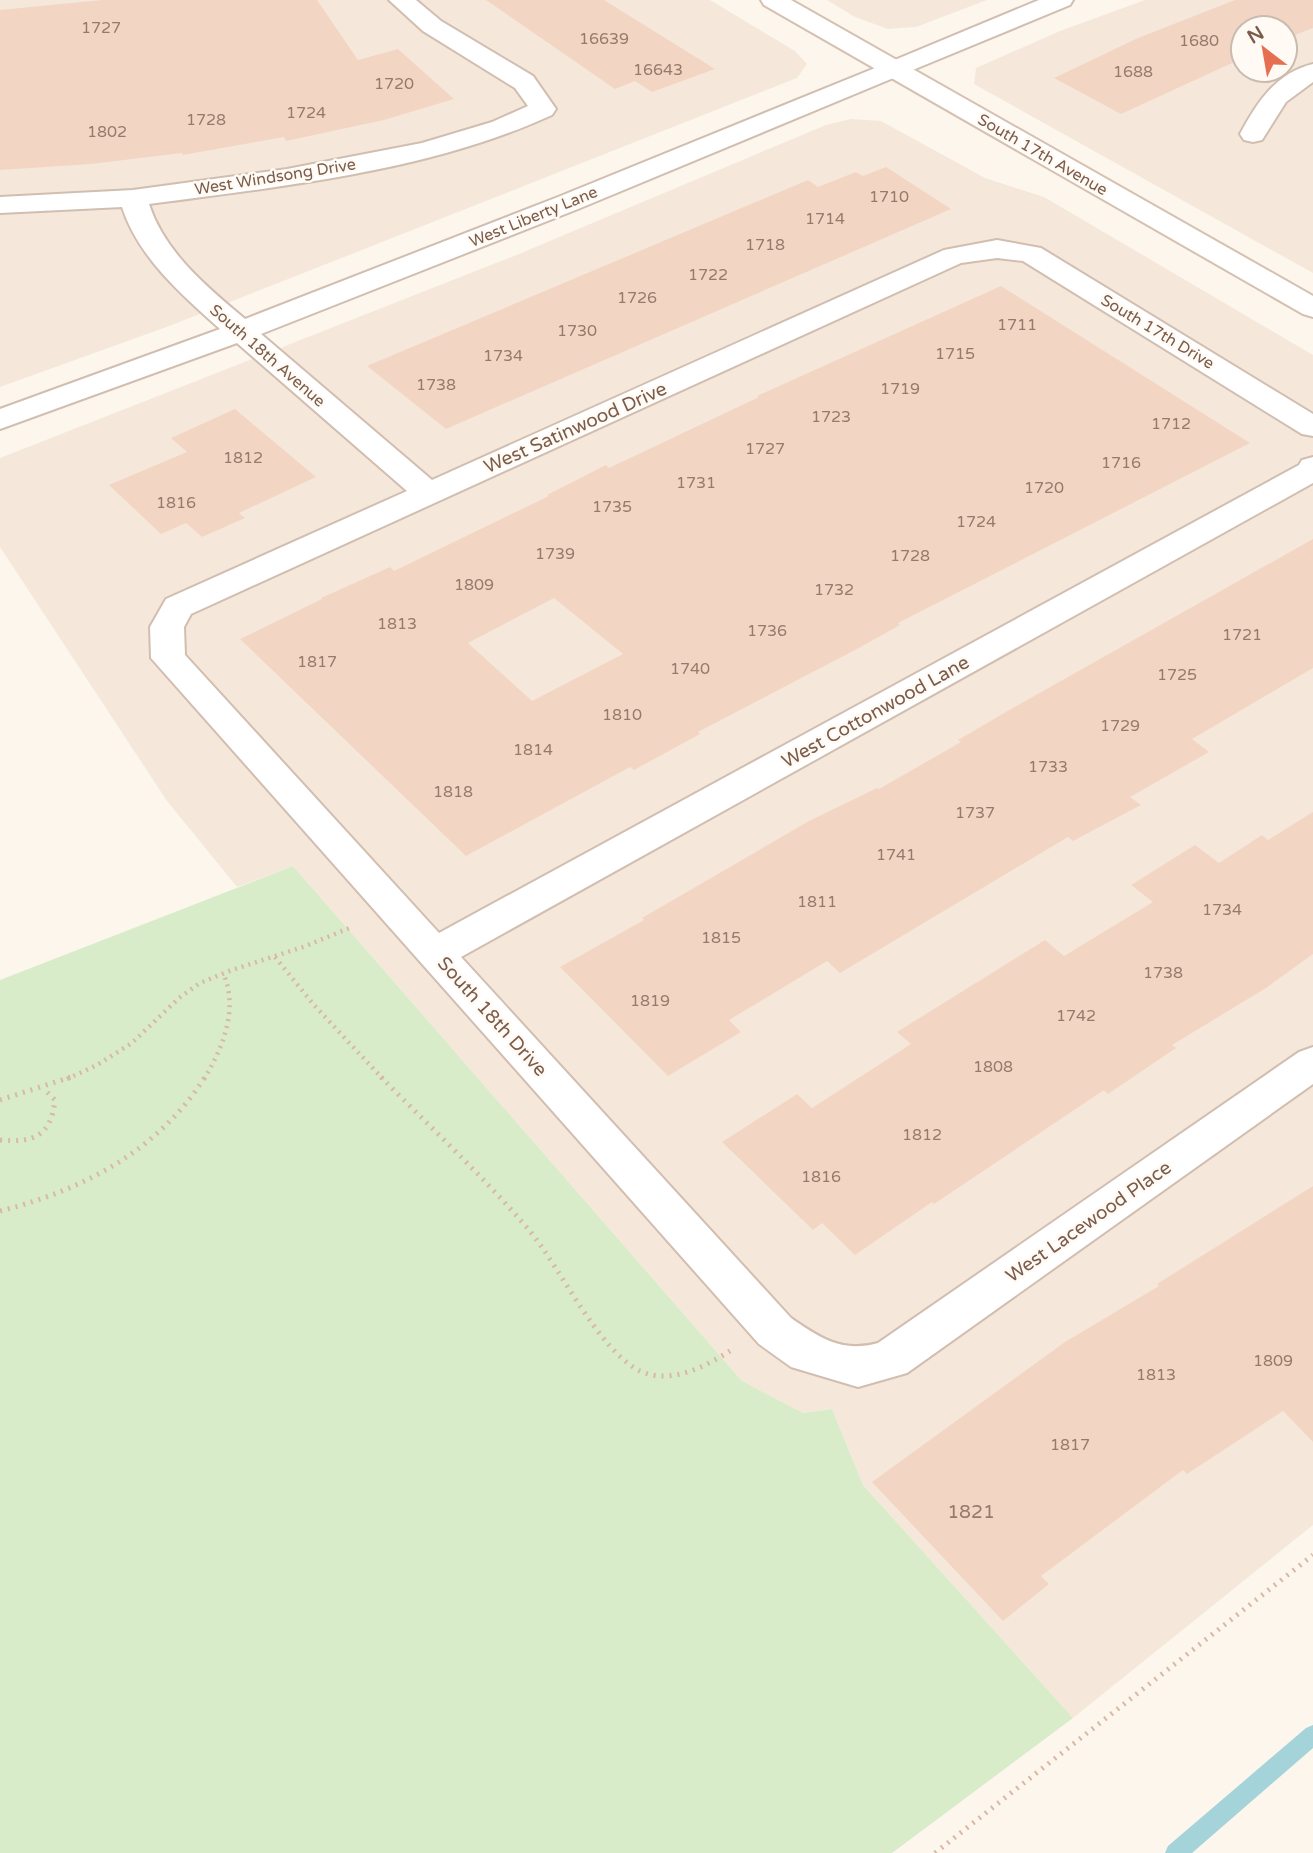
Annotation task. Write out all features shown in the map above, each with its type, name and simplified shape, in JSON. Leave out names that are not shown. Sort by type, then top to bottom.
[{"type":"street","name":"West Windsong Drive","points":[[0,205],[133,198],[287,177],[426,150],[501,128],[543,109],[524,82],[432,26],[401,0]]},
{"type":"street","name":"South 17th Avenue","points":[[773,0],[1313,308]]},
{"type":"street","name":"West Liberty Lane","points":[[0,420],[239,332],[568,203],[1061,0]]},
{"type":"street","points":[[1253,134],[1270,100],[1303,76],[1313,72]]},
{"type":"street","name":"South 18th Avenue","points":[[133,198],[140,222],[168,263],[239,332],[428,493]]},
{"type":"street","name":"South 17th Drive","points":[[996,249],[1031,254],[1313,427]]},
{"type":"street","name":"West Satinwood Drive","points":[[167,627],[178,607],[428,493],[954,256],[996,249]]},
{"type":"street","name":"West Cottonwood Lane","points":[[436,953],[1311,471],[1313,467]]},
{"type":"street","name":"South 18th Drive","points":[[167,627],[168,659],[775,1331],[807,1354],[858,1368]]},
{"type":"street","name":"West Lacewood Place","points":[[858,1368],[891,1359],[1313,1063]]},
{"type":"path","points":[[0,1100],[44,1089],[82,1075],[118,1054],[150,1028],[174,1000],[200,983],[317,943],[393,906]]},
{"type":"path","points":[[275,957],[397,1093],[506,1203],[542,1247],[616,1352],[640,1371],[674,1376],[699,1370],[732,1350]]},
{"type":"path","points":[[0,1211],[56,1195],[121,1162],[189,1102],[215,1060],[228,1025],[232,998],[223,973]]},
{"type":"path","points":[[0,1140],[18,1142],[40,1134],[49,1126],[54,1117],[55,1100],[44,1089]]},
{"type":"path","points":[[935,1853],[1313,1555]]},
{"type":"shaded area","points":[[0,0],[710,0],[795,51],[807,64],[797,78],[172,325],[0,387]]},
{"type":"shaded area","points":[[827,0],[987,0],[916,27],[888,29],[855,17]]},
{"type":"shaded area","points":[[1145,0],[1313,0],[1313,273],[974,84],[976,68],[1060,31]]},
{"type":"shaded area","points":[[851,119],[881,121],[985,178],[1044,197],[1313,355],[1313,1525],[1073,1718],[863,1485],[832,1409],[803,1413],[742,1381],[293,866],[237,887],[167,801],[0,547],[0,458],[514,256],[826,125]]},
{"type":"green space","points":[[293,866],[742,1381],[803,1413],[832,1409],[863,1485],[1073,1718],[892,1853],[0,1853],[0,980]]},
{"type":"building","points":[[102,0],[317,0],[358,60],[398,49],[454,99],[384,120],[286,141],[284,137],[183,155],[0,170],[0,10]]},
{"type":"building","points":[[486,0],[604,0],[715,69],[652,92],[635,81],[615,89]]},
{"type":"building","points":[[1235,0],[1313,0],[1313,28],[1299,34],[1299,14],[1229,14],[1229,64],[1121,114],[1054,78],[1138,38]]},
{"type":"building","points":[[886,167],[951,209],[446,429],[367,366],[808,180],[818,187],[856,172],[863,176]]},
{"type":"building","points":[[1001,286],[1250,443],[898,623],[900,625],[698,732],[700,734],[634,770],[630,767],[466,856],[240,639],[390,567],[394,571],[549,496],[547,495],[606,465],[609,468],[759,397],[757,396]],"holes":[[[554,598],[623,654],[532,701],[468,643]]]},
{"type":"building","points":[[235,409],[316,477],[239,513],[245,518],[202,537],[186,523],[161,534],[109,485],[187,452],[171,438]]},
{"type":"building","points":[[1313,539],[1313,668],[1192,739],[1209,752],[1130,797],[1141,805],[1073,841],[1068,837],[840,973],[827,961],[729,1020],[741,1032],[668,1076],[560,967],[809,821],[879,789],[961,742],[958,740],[1011,709]]},
{"type":"building","points":[[1313,812],[1313,954],[1266,988],[1172,1045],[1176,1048],[1108,1094],[1104,1090],[855,1255],[822,1223],[813,1230],[722,1142],[797,1094],[812,1108],[911,1044],[897,1032],[1045,940],[1064,956],[1153,902],[1131,885],[1195,845],[1219,863],[1262,835],[1268,840]]},
{"type":"building","points":[[1313,1186],[1313,1442],[1283,1411],[1187,1474],[1183,1470],[1041,1576],[1049,1584],[1003,1621],[872,1482],[1065,1342],[1159,1286],[1157,1284]]},
{"type":"waterway","points":[[1176,1853],[1313,1735]]}]
